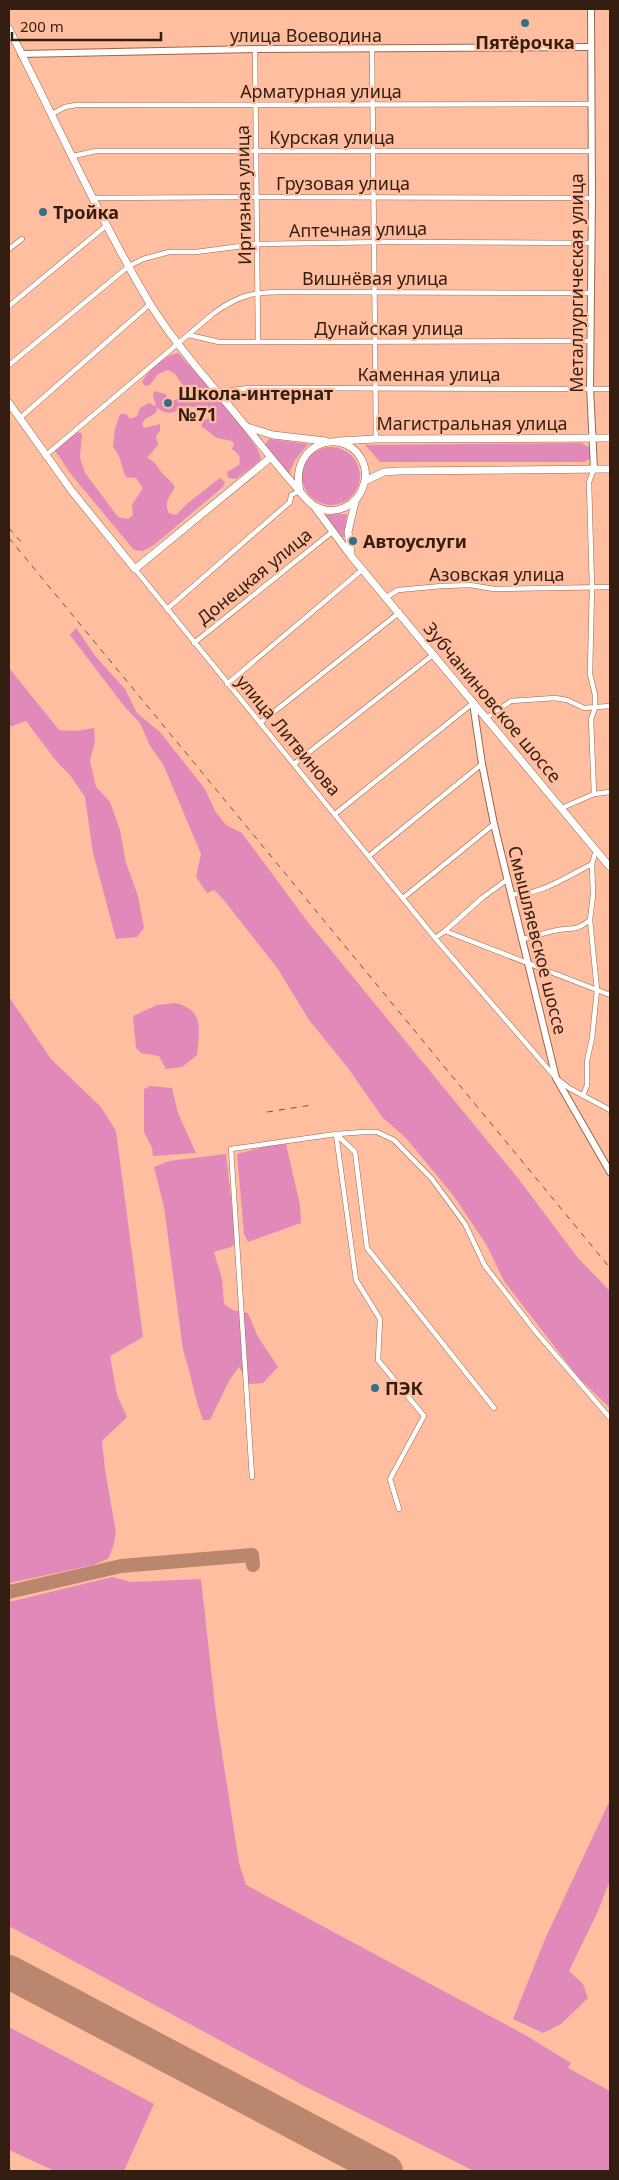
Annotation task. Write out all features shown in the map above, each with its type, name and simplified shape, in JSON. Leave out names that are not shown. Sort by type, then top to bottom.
[{"type":"main road","points":[[9,29],[107,225],[150,304],[177,344],[270,458],[312,504],[330,510],[339,510],[355,502],[361,495],[365,481],[364,465],[349,447],[333,442],[273,435],[246,427]]},
{"type":"main road","name":"улица Литвинова","points":[[9,403],[46,456],[135,569]]},
{"type":"main road","name":"Магистральная улица","points":[[333,442],[376,439],[610,438]]},
{"type":"main road","points":[[300,491],[298,472],[304,456],[317,445],[333,442]]},
{"type":"main road","points":[[135,569],[270,458]]},
{"type":"main road","points":[[365,481],[384,472],[398,471],[610,469]]},
{"type":"main road","name":"Зубчаниновское шоссе","points":[[352,556],[348,532],[355,502]]},
{"type":"main road","name":"Зубчаниновское шоссе","points":[[312,504],[362,569],[387,596],[610,867]]},
{"type":"street","name":"Металлургическая улица","points":[[591,9],[590,388],[594,469],[589,482],[592,587],[590,674],[595,694],[595,708],[591,719],[594,794]]},
{"type":"street","name":"улица Воеводина","points":[[21,54],[255,49],[591,47]]},
{"type":"street","name":"Иргизная улица","points":[[255,49],[258,341]]},
{"type":"street","points":[[372,49],[376,439]]},
{"type":"street","name":"Арматурная улица","points":[[52,114],[65,107],[76,105],[592,104]]},
{"type":"street","name":"Курская улица","points":[[73,156],[96,151],[592,151]]},
{"type":"street","name":"Грузовая улица","points":[[93,198],[256,196],[592,198]]},
{"type":"street","points":[[9,306],[107,225]]},
{"type":"street","points":[[9,250],[22,239]]},
{"type":"street","name":"Аптечная улица","points":[[9,365],[129,266],[143,259],[169,252],[196,252],[257,244],[591,243]]},
{"type":"street","name":"Вишнёвая улица","points":[[46,456],[230,301],[258,292],[591,293]]},
{"type":"street","points":[[20,418],[150,304]]},
{"type":"street","name":"Дунайская улица","points":[[189,335],[219,342],[591,341]]},
{"type":"street","name":"Каменная улица","points":[[222,399],[232,390],[250,388],[610,389]]},
{"type":"street","points":[[167,609],[290,502],[291,495],[300,491]]},
{"type":"street","name":"Донецкая улица","points":[[194,643],[332,532]]},
{"type":"street","name":"улица Литвинова","points":[[135,569],[435,938],[556,1078],[569,1088],[610,1110]]},
{"type":"street","points":[[227,684],[362,569]]},
{"type":"street","name":"Азовская улица","points":[[387,596],[398,590],[442,586],[470,586],[494,589],[610,587]]},
{"type":"street","points":[[260,723],[400,612]]},
{"type":"street","points":[[294,764],[434,654]]},
{"type":"street","points":[[486,718],[511,701],[556,698],[567,700],[584,708],[610,706]]},
{"type":"street","points":[[335,814],[473,702]]},
{"type":"street","name":"Смышляевское шоссе","points":[[473,702],[482,764],[494,824],[556,1078],[610,1172]]},
{"type":"street","points":[[369,856],[482,764]]},
{"type":"street","points":[[562,808],[594,794],[610,792]]},
{"type":"street","points":[[403,898],[494,824]]},
{"type":"street","points":[[583,1096],[587,1085],[587,1061],[592,1038],[597,990],[590,920],[593,895],[592,864],[596,850]]},
{"type":"street","points":[[512,894],[523,895],[540,889],[592,864]]},
{"type":"street","points":[[435,938],[482,898],[508,879]]},
{"type":"street","points":[[522,939],[559,930],[567,931],[579,928],[590,920]]},
{"type":"street","points":[[445,931],[610,995]]},
{"type":"street","points":[[252,1477],[231,1149],[336,1134],[377,1132],[394,1140],[432,1179],[465,1224],[486,1266],[536,1332],[610,1418]]},
{"type":"street","points":[[336,1134],[355,1152],[367,1248],[494,1408]]},
{"type":"street","points":[[336,1134],[356,1280],[380,1319],[378,1360],[424,1416],[390,1479],[400,1509]]},
{"type":"shaded area","points":[[178,353],[239,423],[258,451],[261,460],[236,479],[228,478],[227,472],[239,465],[240,458],[232,449],[234,444],[232,441],[217,438],[201,426],[204,420],[212,415],[200,406],[182,408],[170,413],[157,408],[156,413],[145,419],[142,424],[144,428],[160,424],[160,431],[156,436],[158,445],[147,458],[155,463],[175,487],[167,503],[169,513],[176,515],[220,478],[225,482],[223,487],[154,545],[143,551],[134,550],[70,473],[54,449],[75,432],[82,433],[80,458],[85,473],[118,517],[128,519],[133,515],[132,505],[143,488],[136,478],[126,477],[116,450],[113,447],[115,429],[120,414],[126,414],[130,419],[137,416],[140,408],[149,403],[156,406],[153,396],[154,391],[165,394],[170,400],[176,400],[184,387],[175,374],[168,370],[158,374],[150,385],[145,386],[142,382],[157,364],[167,357]]},
{"type":"shaded area","points":[[269,439],[308,444],[295,460],[289,474],[265,445]]},
{"type":"shaded area","points":[[582,443],[590,448],[590,459],[584,462],[380,462],[365,445]]},
{"type":"shaded area","points":[[325,447],[337,447],[352,455],[360,470],[360,482],[352,497],[337,505],[325,505],[310,497],[302,482],[302,470],[310,455]]},
{"type":"shaded area","points":[[347,514],[344,537],[341,537],[323,515]]},
{"type":"shaded area","points":[[76,628],[96,657],[125,689],[137,713],[160,732],[205,789],[215,811],[226,825],[242,833],[307,921],[517,1177],[578,1258],[610,1291],[610,1408],[578,1377],[504,1281],[486,1244],[453,1195],[405,1137],[383,1118],[348,1068],[309,1020],[278,969],[223,899],[214,890],[207,893],[196,877],[201,854],[163,764],[150,746],[140,723],[124,706],[70,635]]},
{"type":"shaded area","points":[[9,668],[59,730],[76,731],[94,728],[95,741],[90,761],[96,787],[110,802],[120,830],[126,863],[138,896],[144,928],[137,937],[116,939],[93,853],[85,797],[70,775],[57,762],[26,721],[9,727]]},
{"type":"shaded area","points":[[9,997],[51,1059],[101,1107],[116,1131],[143,1337],[110,1356],[117,1395],[127,1417],[102,1441],[116,1533],[108,1559],[93,1565],[9,1583]]},
{"type":"shaded area","points":[[175,1003],[185,1006],[196,1016],[199,1030],[197,1055],[182,1067],[166,1069],[159,1056],[141,1053],[136,1048],[133,1016],[157,1005]]},
{"type":"shaded area","points":[[150,1086],[172,1088],[178,1113],[196,1153],[153,1156],[152,1148],[144,1132],[144,1089]]},
{"type":"shaded area","points":[[286,1144],[300,1205],[301,1223],[248,1242],[244,1234],[237,1154],[268,1146]]},
{"type":"shaded area","points":[[226,1154],[234,1227],[239,1240],[231,1247],[214,1252],[222,1279],[224,1304],[233,1310],[248,1313],[257,1335],[278,1367],[263,1383],[249,1384],[239,1367],[230,1379],[210,1420],[203,1420],[183,1350],[164,1207],[154,1167],[169,1161]]},
{"type":"shaded area","points":[[112,1577],[131,1582],[201,1579],[216,1714],[239,1863],[246,1885],[527,2036],[571,2063],[568,2068],[610,2091],[610,2171],[474,2171],[306,2087],[9,1926],[9,1602]]},
{"type":"shaded area","points":[[610,1800],[610,1880],[598,1911],[569,1971],[583,1984],[588,1998],[561,2024],[543,2033],[513,2019],[545,1939]]},
{"type":"shaded area","points":[[9,2027],[154,2104],[124,2171],[55,2171],[9,2150]]},
{"type":"taxiway","points":[[9,1592],[121,1566],[252,1555],[253,1565]]},
{"type":"runway","points":[[9,1972],[386,2171]]},
{"type":"railway","points":[[9,528],[22,543]]},
{"type":"railway","points":[[9,538],[610,1268]]},
{"type":"railway","points":[[267,1112],[312,1105]]},
{"type":"place","name":"Пятёрочка","points":[[525,23]]},
{"type":"place","name":"Тройка","points":[[43,212]]},
{"type":"place","name":"Школа-интернат №71","points":[[168,403]]},
{"type":"place","name":"Автоуслуги","points":[[353,541]]},
{"type":"place","name":"ПЭК","points":[[375,1388]]}]
